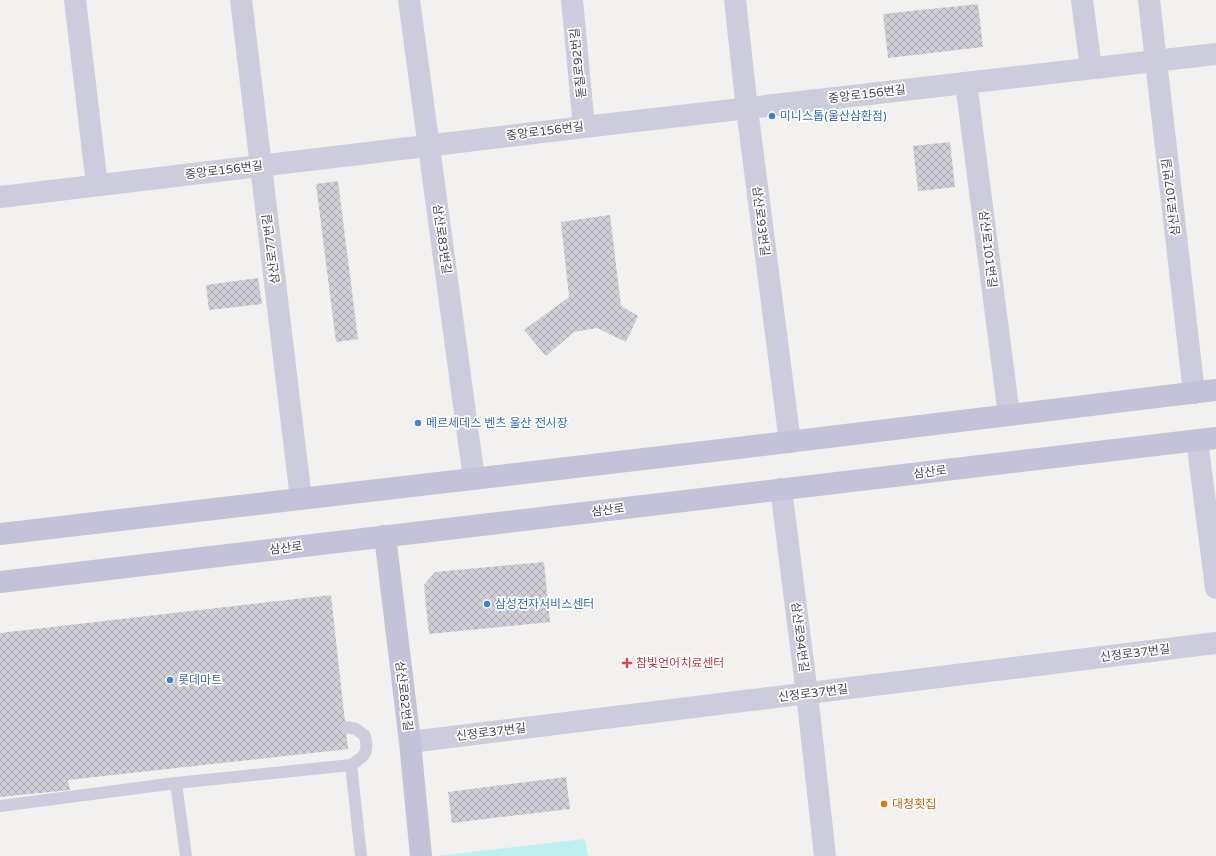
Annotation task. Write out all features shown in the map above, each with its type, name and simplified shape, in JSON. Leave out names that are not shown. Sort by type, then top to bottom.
[{"type":"main road","points":[[0,534],[790,442],[1216,390]]},
{"type":"main road","name":"삼산로","points":[[0,582],[1207,439]]},
{"type":"main road","name":"삼산로82번길","points":[[385,536],[422,856]]},
{"type":"street","points":[[75,0],[97,185]]},
{"type":"street","name":"삼산로77번길","points":[[240,0],[301,499]]},
{"type":"street","name":"삼산로83번길","points":[[409,0],[474,479]]},
{"type":"street","name":"돋질로92번길","points":[[572,0],[584,127]]},
{"type":"street","name":"삼산로93번길","points":[[735,0],[747,109],[790,442]]},
{"type":"street","points":[[1082,0],[1091,68]]},
{"type":"street","name":"삼산로107번길","points":[[1149,0],[1194,393]]},
{"type":"street","name":"중앙로156번길","points":[[0,197],[429,145],[1216,54]]},
{"type":"street","name":"삼산로101번길","points":[[966,83],[1009,415]]},
{"type":"street","points":[[1207,439],[1216,588]]},
{"type":"street","name":"삼산로94번길","points":[[782,489],[825,856]]},
{"type":"street","name":"신정로37번길","points":[[410,742],[1216,643]]},
{"type":"lane","points":[[0,806],[297,766],[351,765],[363,757],[368,747],[365,736],[356,729],[346,727]]},
{"type":"lane","points":[[351,765],[361,856]]},
{"type":"lane","points":[[176,783],[186,856]]},
{"type":"shaded area","points":[[585,839],[588,856],[437,856]]},
{"type":"building","points":[[978,4],[983,47],[888,58],[883,14]]},
{"type":"building","points":[[950,142],[955,187],[918,191],[913,146]]},
{"type":"building","points":[[338,181],[358,339],[336,342],[316,184]]},
{"type":"building","points":[[610,215],[621,306],[638,316],[626,342],[597,328],[574,332],[546,356],[524,330],[569,297],[561,222]]},
{"type":"building","points":[[258,278],[262,304],[209,310],[206,285]]},
{"type":"building","name":"삼성전자서비스센터","points":[[544,562],[550,622],[429,634],[424,585],[435,572]]},
{"type":"building","name":"롯데마트","points":[[331,595],[348,749],[68,780],[70,790],[0,797],[0,633]]},
{"type":"building","points":[[566,777],[570,809],[452,823],[448,792]]},
{"type":"place","name":"미니스톱(울산삼환점)","points":[[772,116]]},
{"type":"place","name":"메르세데스 벤츠 울산 전시장","points":[[418,423]]},
{"type":"place","name":"삼성전자서비스센터","points":[[487,604]]},
{"type":"place","name":"참빛언어치료센터","points":[[627,663]]},
{"type":"place","name":"롯데마트","points":[[170,680]]},
{"type":"place","name":"대청횟집","points":[[884,804]]}]
